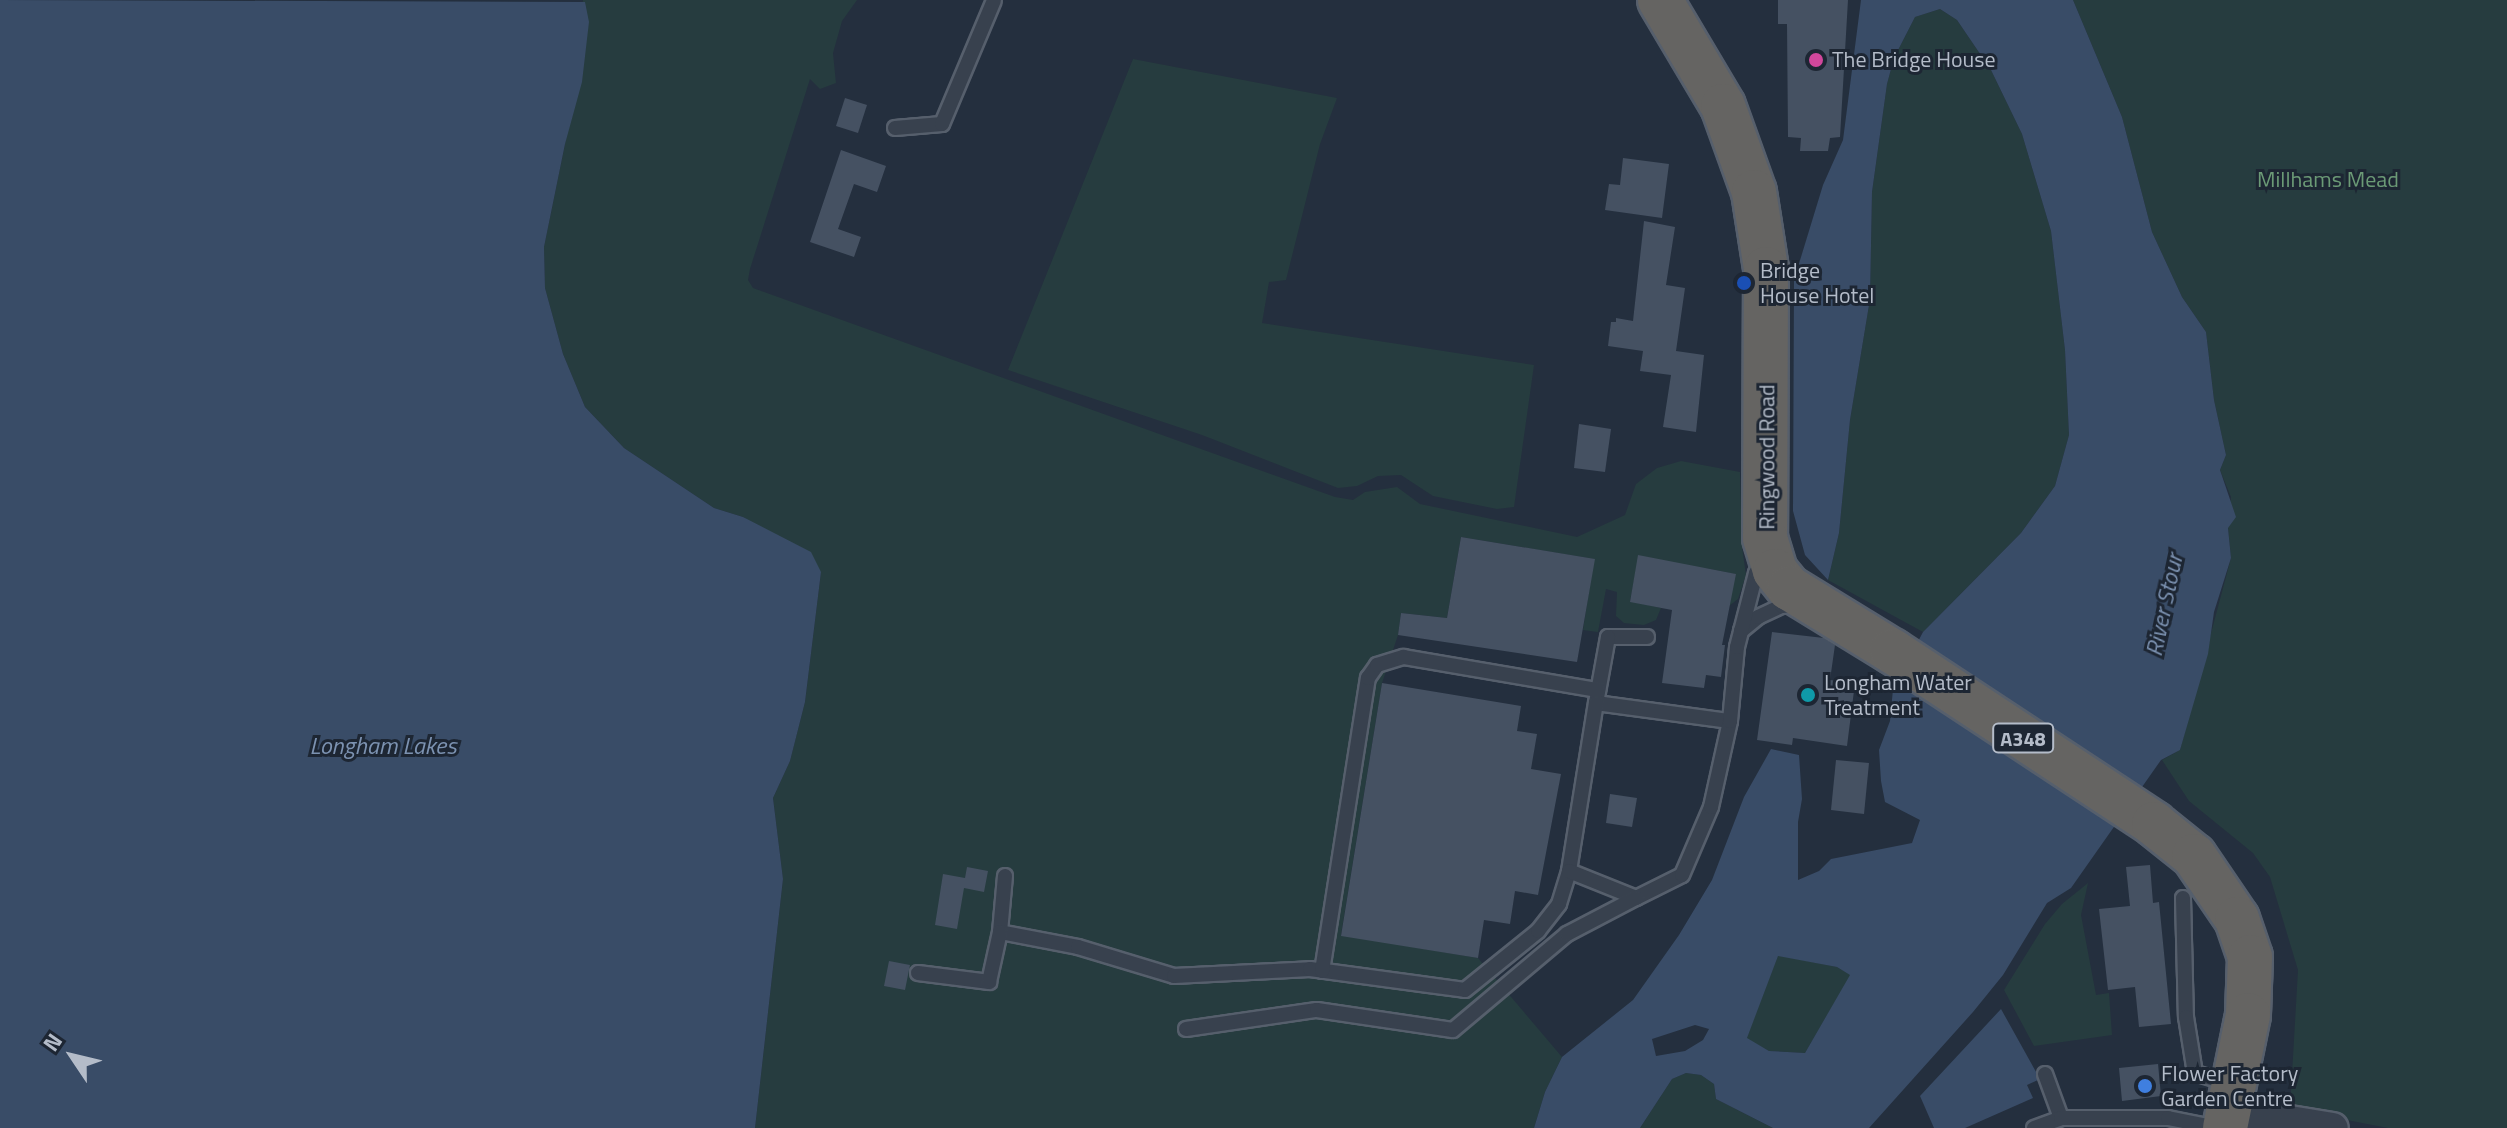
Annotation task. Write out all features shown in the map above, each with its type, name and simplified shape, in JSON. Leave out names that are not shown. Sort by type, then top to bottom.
[{"type":"highway","name":"Ringwood Road","points":[[1660,0],[1723,106],[1754,192],[1766,269],[1765,538],[1775,571],[1789,588],[1810,603],[1892,651],[2154,824],[2194,856],[2237,919],[2250,957],[2248,1015],[2227,1113]]},
{"type":"street","points":[[2227,1113],[2333,1128]]},
{"type":"lane","points":[[895,128],[942,124],[994,0]]},
{"type":"lane","points":[[1186,1029],[1317,1010],[1453,1030],[1567,934],[1682,875],[1711,807],[1730,721],[1741,631],[1756,573],[1769,552]]},
{"type":"lane","points":[[1741,631],[1782,606],[1810,603]]},
{"type":"lane","points":[[1000,932],[1078,947],[1174,976],[1322,971],[1465,990],[1538,931],[1559,904],[1569,871],[1608,637],[1647,637]]},
{"type":"lane","points":[[1322,971],[1368,678],[1377,665],[1404,657],[1730,721]]},
{"type":"lane","points":[[1569,871],[1636,898]]},
{"type":"lane","points":[[918,973],[989,982],[1000,932],[1005,876]]},
{"type":"lane","points":[[2183,898],[2186,1017],[2195,1073],[2227,1113]]},
{"type":"lane","points":[[2045,1074],[2061,1118]]},
{"type":"lane","points":[[2034,1128],[2061,1118],[2168,1118],[2227,1113]]},
{"type":"green space","points":[[583,0],[857,0],[842,21],[833,53],[836,83],[820,89],[810,79],[750,269],[748,280],[753,288],[1335,497],[1353,500],[1365,492],[1397,487],[1420,504],[1577,537],[1625,515],[1636,484],[1657,468],[1681,461],[1740,472],[1746,575],[1738,599],[1729,606],[1735,574],[1705,568],[1696,610],[1673,610],[1639,555],[1630,601],[1661,608],[1656,620],[1644,625],[1624,623],[1616,616],[1617,592],[1606,589],[1598,632],[1583,630],[1594,559],[1461,537],[1447,618],[1401,613],[1398,635],[1382,683],[1341,935],[1478,958],[1562,1057],[1545,1092],[1534,1128],[755,1128],[783,879],[773,798],[790,761],[805,702],[821,572],[743,517],[714,508],[624,448],[585,407],[563,354],[545,288],[544,247],[565,144]]},
{"type":"green space","name":"Millhams Mead","points":[[2073,0],[2507,0],[2507,1128],[2388,1128],[2290,1109],[2298,970],[2270,877],[2253,853],[2189,801],[2162,760],[2180,750],[2231,558],[2228,528],[2231,497],[2220,470],[2226,455],[2214,400],[2206,332],[2182,297],[2152,232],[2122,117]]},
{"type":"green space","points":[[1940,9],[1957,20],[1991,70],[2022,134],[2051,231],[2065,350],[2069,435],[2055,486],[2021,533],[1923,632],[1828,580],[1839,533],[1850,420],[1870,299],[1872,192],[1887,84],[1894,58],[1915,17]]},
{"type":"green space","points":[[1133,59],[1337,98],[1320,144],[1286,280],[1269,282],[1262,323],[1534,365],[1514,507],[1497,509],[1433,496],[1401,475],[1378,476],[1357,486],[1338,488],[1202,435],[1008,370]]},
{"type":"green space","points":[[2088,883],[2081,915],[2096,995],[2109,993],[2112,1035],[2034,1046],[2004,990],[2045,924],[2062,904]]},
{"type":"green space","points":[[1778,955],[1837,967],[1851,975],[1805,1053],[1769,1051],[1746,1039]]},
{"type":"green space","points":[[1686,1073],[1701,1075],[1714,1084],[1716,1099],[1773,1128],[1640,1128],[1672,1079]]},
{"type":"water","name":"Longham Lakes","points":[[0,0],[585,2],[589,22],[582,82],[565,144],[544,247],[545,288],[563,354],[585,407],[624,448],[714,508],[743,517],[811,552],[821,572],[805,702],[790,761],[773,798],[783,879],[755,1128],[0,1128]]},
{"type":"water","name":"River Stour","points":[[1861,0],[2073,0],[2122,117],[2152,232],[2182,297],[2206,332],[2214,400],[2226,455],[2220,470],[2236,517],[2228,528],[2231,558],[2214,612],[2208,654],[2180,750],[2161,760],[2071,888],[2047,903],[2003,975],[1869,1128],[1773,1128],[1716,1099],[1714,1084],[1701,1075],[1686,1073],[1672,1079],[1640,1128],[1534,1128],[1545,1092],[1562,1057],[1633,1000],[1679,935],[1712,880],[1744,797],[1771,749],[1799,755],[1802,799],[1798,822],[1798,880],[1819,871],[1831,859],[1912,843],[1920,820],[1885,802],[1881,781],[1879,750],[1890,721],[1893,689],[1923,632],[2021,533],[2055,486],[2069,435],[2065,350],[2051,231],[2022,134],[1991,70],[1957,20],[1940,9],[1915,17],[1894,58],[1887,84],[1872,192],[1870,299],[1850,420],[1839,533],[1828,580],[1805,555],[1793,511],[1794,280],[1823,185],[1843,140]],"holes":[[[1778,956],[1837,967],[1850,975],[1805,1053],[1769,1051],[1747,1038]],[[1695,1025],[1709,1029],[1703,1040],[1685,1051],[1656,1056],[1652,1039]]]},
{"type":"water","points":[[2001,1009],[2040,1079],[2027,1085],[2033,1098],[1965,1128],[1934,1128],[1920,1096]]},
{"type":"building","name":"The Bridge House","points":[[1778,0],[1848,0],[1840,137],[1830,138],[1828,151],[1800,151],[1801,138],[1788,137],[1787,24],[1778,24]]},
{"type":"building","points":[[845,98],[867,105],[858,133],[836,126]]},
{"type":"building","points":[[841,150],[886,166],[877,192],[854,184],[838,229],[861,237],[854,257],[810,242]]},
{"type":"building","points":[[1623,158],[1669,164],[1662,218],[1605,210],[1609,184],[1620,185]]},
{"type":"building","points":[[1644,221],[1675,227],[1666,285],[1685,288],[1676,351],[1704,355],[1696,432],[1663,427],[1671,375],[1640,371],[1643,351],[1608,346],[1611,322],[1616,322],[1616,318],[1633,321]]},
{"type":"building","points":[[1579,424],[1611,429],[1605,472],[1574,468]]},
{"type":"building","points":[[1461,537],[1595,559],[1577,662],[1398,635],[1401,613],[1447,618]]},
{"type":"building","points":[[1638,555],[1736,574],[1722,645],[1725,645],[1721,677],[1706,675],[1704,688],[1662,683],[1672,610],[1630,602]]},
{"type":"building","name":"Longham Water Treatment","points":[[1772,632],[1824,638],[1835,645],[1830,680],[1855,683],[1847,746],[1793,738],[1792,745],[1757,740]]},
{"type":"building","points":[[1382,683],[1521,706],[1517,731],[1537,734],[1531,769],[1561,774],[1538,895],[1515,891],[1510,924],[1484,920],[1478,958],[1341,936]]},
{"type":"building","points":[[1836,760],[1869,763],[1864,814],[1831,810]]},
{"type":"building","points":[[1610,794],[1637,798],[1632,827],[1606,823]]},
{"type":"building","points":[[2150,865],[2153,903],[2159,902],[2171,1024],[2139,1027],[2135,987],[2108,990],[2099,909],[2130,906],[2126,867]]},
{"type":"building","points":[[967,867],[988,871],[984,892],[964,888],[957,929],[935,925],[943,874],[965,878]]},
{"type":"building","points":[[889,961],[910,965],[905,990],[884,986]]},
{"type":"building","points":[[2158,1064],[2161,1096],[2122,1101],[2119,1068]]},
{"type":"place","name":"The Bridge House","points":[[1816,60]]},
{"type":"place","name":"Bridge House Hotel","points":[[1744,283]]},
{"type":"place","name":"Longham Water Treatment","points":[[1808,695]]},
{"type":"place","name":"Flower Factory Garden Centre","points":[[2145,1086]]}]
